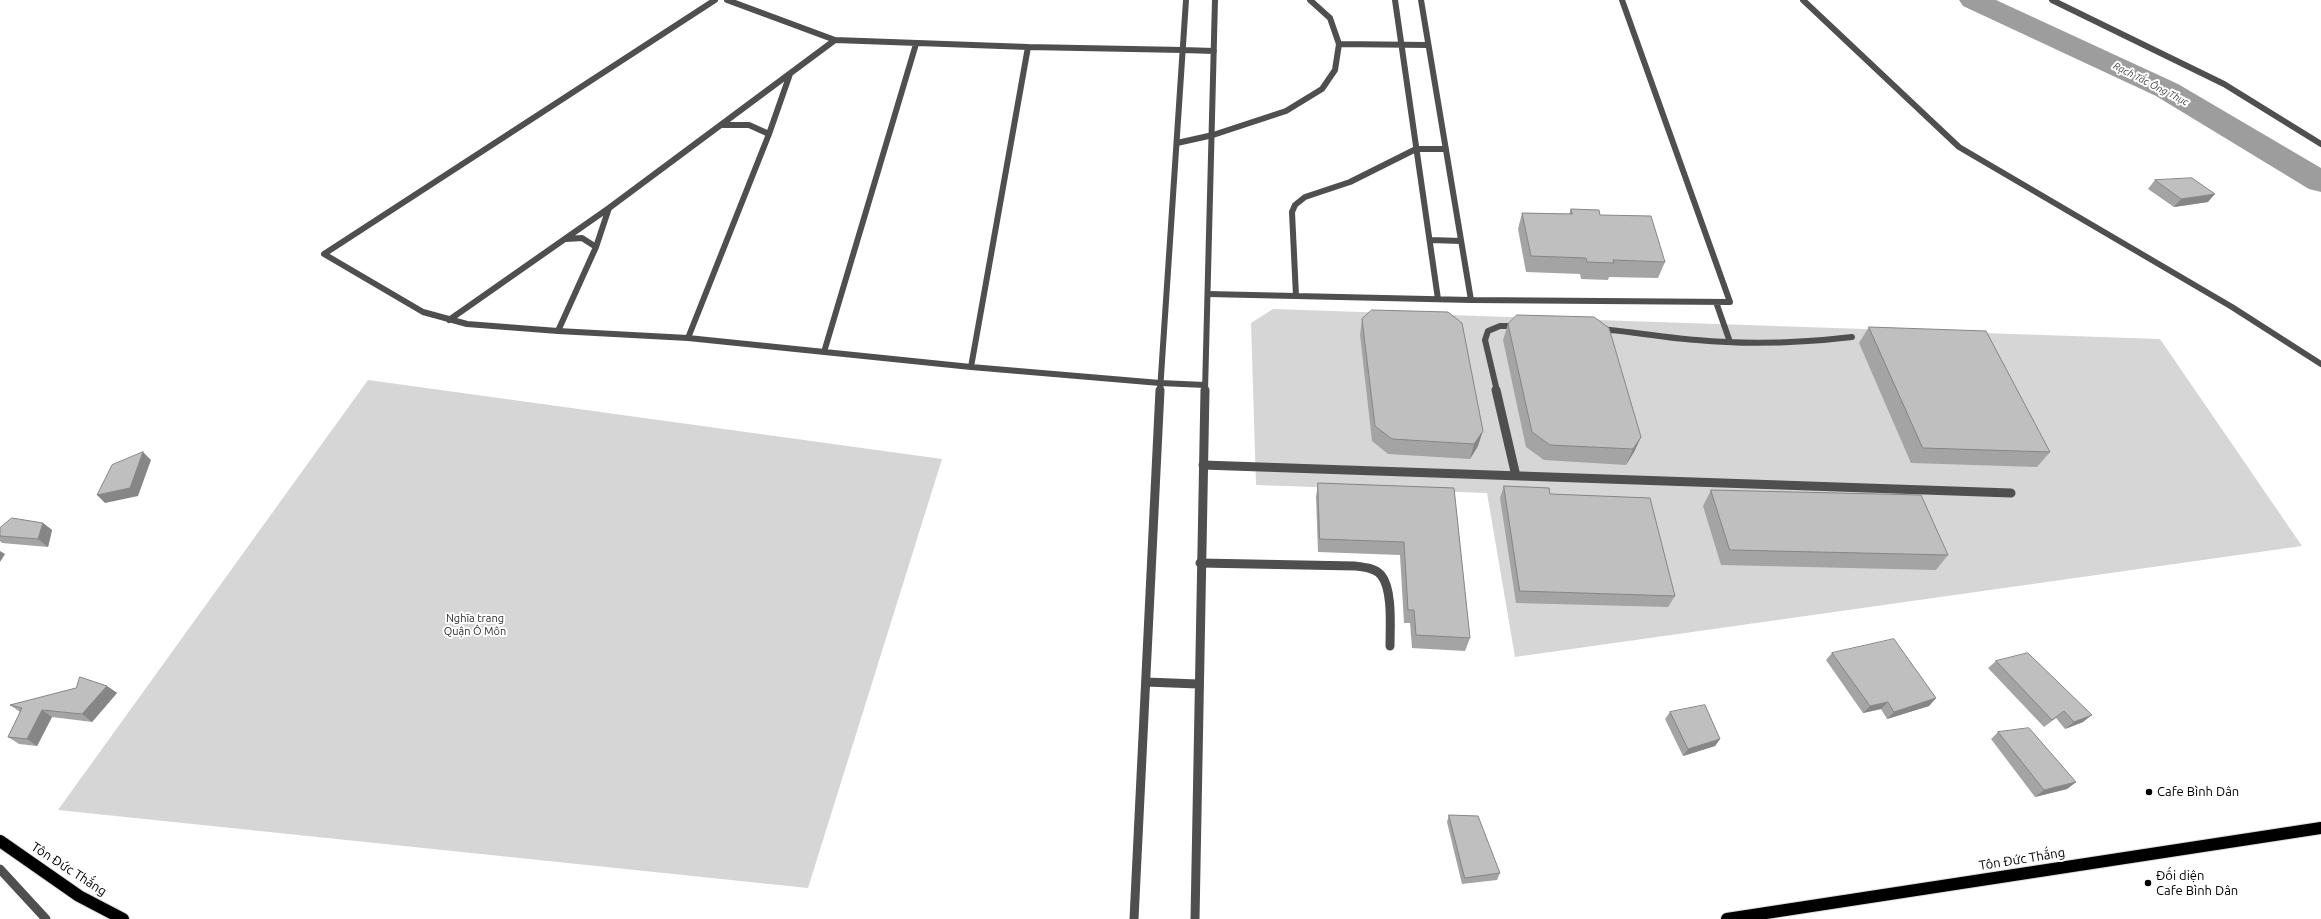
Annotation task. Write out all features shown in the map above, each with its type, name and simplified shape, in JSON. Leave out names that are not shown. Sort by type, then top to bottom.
[{"type":"highway","name":"Tôn Đức Thắng","points":[[1727,919],[2321,828]]},
{"type":"highway","name":"Tôn Đức Thắng","points":[[0,842],[79,896],[123,919]]},
{"type":"street","points":[[714,0],[324,254],[410,306],[449,320],[506,328],[688,338],[971,367],[1160,383],[1206,385]]},
{"type":"street","points":[[727,0],[835,40],[916,44],[1214,51]]},
{"type":"street","points":[[1134,919],[1160,383],[1186,0]]},
{"type":"street","points":[[1195,919],[1200,563],[1213,135],[1215,0]]},
{"type":"street","points":[[1177,143],[1213,135],[1286,111],[1322,89],[1335,70],[1339,44],[1330,18],[1310,0]]},
{"type":"street","points":[[1395,0],[1438,299]]},
{"type":"street","points":[[1421,0],[1471,300]]},
{"type":"street","points":[[1208,294],[1471,300],[1730,302],[1622,0]]},
{"type":"street","points":[[1803,0],[1959,147],[2232,307],[2321,364]]},
{"type":"street","points":[[2052,0],[2224,84],[2321,144]]},
{"type":"street","points":[[449,320],[609,208],[835,40]]},
{"type":"street","points":[[824,352],[916,44]]},
{"type":"street","points":[[1339,44],[1428,45]]},
{"type":"street","points":[[971,367],[1028,47]]},
{"type":"street","points":[[688,338],[769,134],[790,74]]},
{"type":"street","points":[[720,126],[749,125],[769,134]]},
{"type":"street","points":[[1296,296],[1292,212],[1295,205],[1305,197],[1350,182],[1416,149],[1446,149]]},
{"type":"street","points":[[558,331],[596,247],[609,208]]},
{"type":"street","points":[[563,240],[574,238],[589,240],[596,247]]},
{"type":"street","points":[[1430,240],[1461,242]]},
{"type":"street","points":[[1716,302],[1730,342]]},
{"type":"street","points":[[1516,476],[1485,340],[1488,331],[1500,326],[1522,326]]},
{"type":"street","points":[[1591,329],[1629,330],[1674,338],[1730,342],[1812,343],[1852,337]]},
{"type":"street","points":[[1203,465],[2011,493]]},
{"type":"street","points":[[1200,563],[1355,566],[1371,568],[1382,575],[1386,585],[1390,646]]},
{"type":"street","points":[[1146,682],[1198,684]]},
{"type":"street","points":[[0,869],[46,919]]},
{"type":"green space","points":[[1273,309],[2160,339],[2302,546],[1515,657],[1487,493],[1256,485],[1251,323]]},
{"type":"green space","name":"Nghĩa trang Quận Ô Môn","points":[[368,380],[942,459],[808,888],[58,810]]},
{"type":"building","points":[[2192,178],[2215,194],[2181,199],[2155,180]]},
{"type":"building","points":[[1571,209],[1599,210],[1600,215],[1651,216],[1665,262],[1613,260],[1614,263],[1587,262],[1586,258],[1531,256],[1522,213],[1572,214]]},
{"type":"building","points":[[1372,310],[1448,312],[1462,323],[1483,431],[1474,444],[1392,439],[1375,426],[1362,319]]},
{"type":"building","points":[[1517,315],[1594,317],[1609,328],[1641,437],[1633,449],[1550,445],[1532,432],[1508,324]]},
{"type":"building","points":[[1869,327],[1986,331],[2050,452],[1923,448]]},
{"type":"building","points":[[143,452],[130,488],[97,495],[112,465]]},
{"type":"building","points":[[1318,483],[1454,488],[1470,638],[1416,635],[1414,610],[1408,610],[1404,542],[1320,539]]},
{"type":"building","points":[[1504,486],[1549,488],[1550,494],[1650,498],[1675,596],[1520,591]]},
{"type":"building","points":[[1711,490],[1921,495],[1948,555],[1730,550]]},
{"type":"building","points":[[12,518],[43,523],[38,539],[0,536],[0,528]]},
{"type":"building","points":[[1894,639],[1936,698],[1894,712],[1888,702],[1870,706],[1832,653]]},
{"type":"building","points":[[2028,653],[2092,715],[2074,722],[2064,711],[2052,720],[1996,661]]},
{"type":"building","points":[[80,677],[107,686],[82,714],[42,710],[27,739],[8,737],[22,708],[10,705],[76,688]]},
{"type":"building","points":[[1705,705],[1720,739],[1688,749],[1670,712]]},
{"type":"building","points":[[2029,728],[2076,782],[2044,790],[1998,732]]},
{"type":"building","points":[[1449,815],[1478,816],[1500,873],[1465,878]]},
{"type":"waterway","name":"Rạch Tắc Ông Thục","points":[[1973,0],[2167,90],[2321,182]]},
{"type":"place","name":"Cafe Bình Dân","points":[[2149,792]]},
{"type":"place","name":"Đối diện Cafe Bình Dân","points":[[2148,883]]}]
